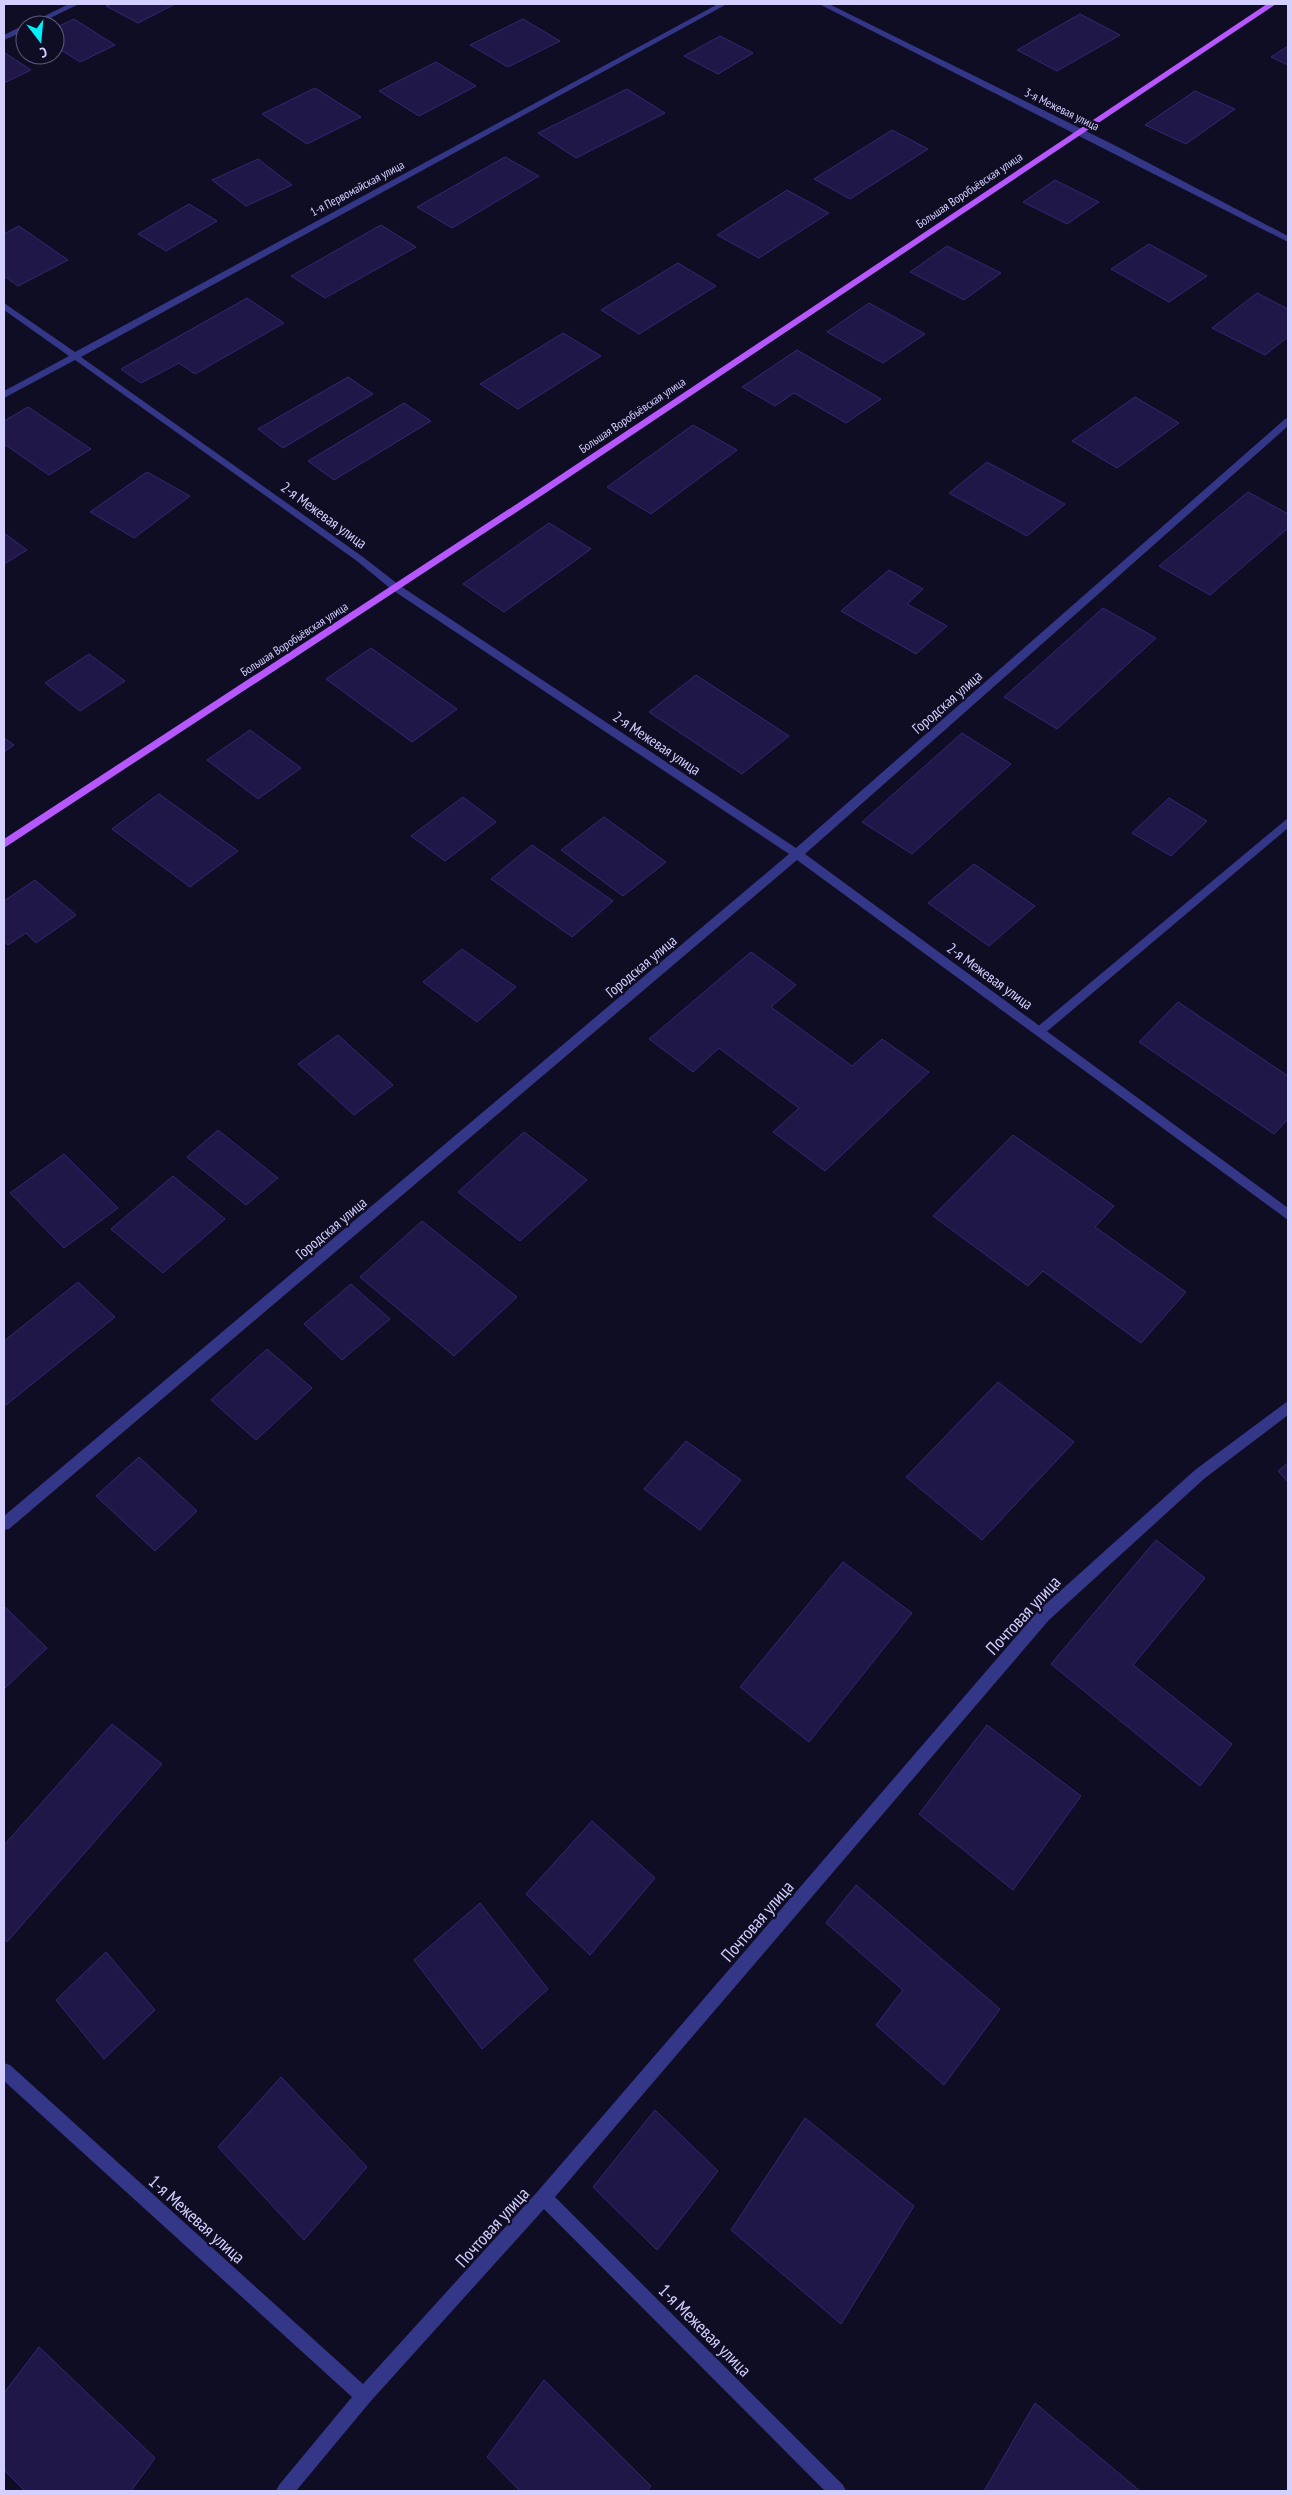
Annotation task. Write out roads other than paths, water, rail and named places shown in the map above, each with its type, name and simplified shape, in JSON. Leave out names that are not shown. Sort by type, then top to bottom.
[{"type":"main road","name":"Большая Воробьёвская улица","points":[[4,844],[395,587],[1272,4]]},
{"type":"street","points":[[51,15],[75,4]]},
{"type":"street","name":"1-я Первомайская улица","points":[[4,395],[74,355],[723,4]]},
{"type":"street","name":"3-я Межевая улица","points":[[823,4],[1080,131],[1288,239]]},
{"type":"street","name":"2-я Межевая улица","points":[[4,306],[360,559],[395,587],[797,854],[1288,1215]]},
{"type":"street","name":"Городская улица","points":[[4,1524],[797,854],[1288,422]]},
{"type":"street","points":[[1040,1031],[1288,822]]},
{"type":"street","name":"Почтовая улица","points":[[285,2491],[364,2396],[544,2197],[1044,1615],[1200,1474],[1288,1407]]},
{"type":"street","name":"1-я Межевая улица","points":[[4,2070],[364,2396]]},
{"type":"street","name":"1-я Межевая улица","points":[[544,2197],[837,2491]]}]
